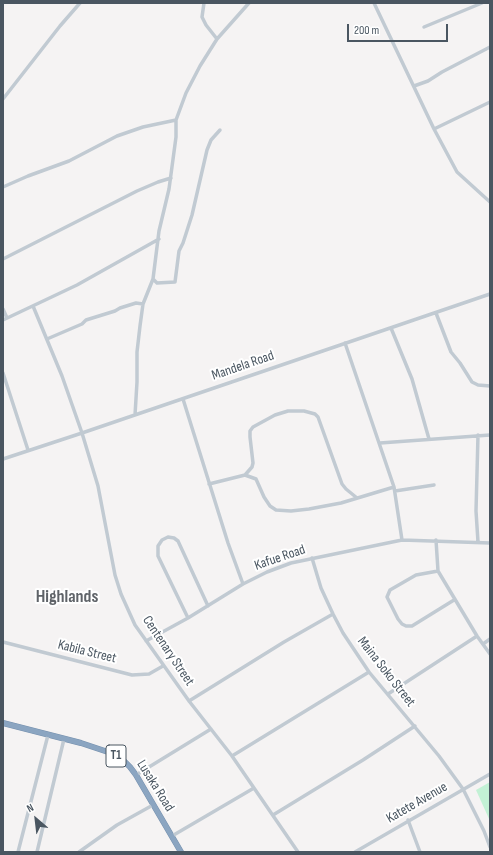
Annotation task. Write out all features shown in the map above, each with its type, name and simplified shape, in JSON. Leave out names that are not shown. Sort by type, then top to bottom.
[{"type":"highway","name":"Lusaka Road","points":[[3,723],[111,753],[124,762],[136,775],[181,852]]},
{"type":"street","points":[[3,99],[60,26],[80,3]]},
{"type":"street","points":[[204,3],[202,17],[206,25],[217,39]]},
{"type":"street","points":[[135,415],[137,352],[143,304],[153,279],[159,231],[171,178],[176,137],[176,120],[193,80],[217,39],[249,3]]},
{"type":"street","points":[[374,3],[434,129],[457,172],[490,202]]},
{"type":"street","points":[[424,26],[482,3]]},
{"type":"street","points":[[414,86],[428,81],[490,47]]},
{"type":"street","points":[[434,129],[490,102]]},
{"type":"street","points":[[3,187],[69,161],[117,136],[143,127],[176,120]]},
{"type":"street","points":[[153,279],[157,283],[175,282],[178,251],[183,243],[192,215],[206,150],[211,140],[220,130]]},
{"type":"street","points":[[3,259],[137,191],[171,178]]},
{"type":"street","points":[[3,308],[5,319],[77,285],[159,239]]},
{"type":"street","name":"Mandela Road","points":[[3,458],[183,399],[490,294]]},
{"type":"street","points":[[47,339],[82,324],[86,320],[136,303],[143,304]]},
{"type":"street","name":"Centenary Street","points":[[33,306],[82,433],[98,486],[115,574],[119,588],[135,625],[163,666],[232,756],[298,852]]},
{"type":"street","points":[[436,312],[452,352],[472,382],[478,385],[490,386]]},
{"type":"street","points":[[391,328],[412,378],[429,439]]},
{"type":"street","points":[[346,343],[395,489],[402,540]]},
{"type":"street","points":[[3,373],[28,450]]},
{"type":"street","points":[[183,399],[243,584]]},
{"type":"street","points":[[245,475],[253,463],[250,437],[250,431],[253,427],[275,415],[288,411],[309,412],[315,414],[320,423],[342,484],[357,498]]},
{"type":"street","points":[[380,443],[490,434]]},
{"type":"street","points":[[478,435],[476,511],[478,542]]},
{"type":"street","points":[[210,484],[245,475],[256,479],[270,506],[276,510],[291,511],[309,509],[395,489],[434,485]]},
{"type":"street","points":[[188,618],[158,556],[158,546],[162,540],[168,537],[174,538],[178,541],[208,606]]},
{"type":"street","name":"Kafue Road","points":[[146,641],[188,618],[243,584],[274,568],[312,558],[402,540],[490,543]]},
{"type":"street","points":[[436,540],[438,571],[454,600],[490,654]]},
{"type":"street","name":"Maina Soko Street","points":[[312,558],[321,588],[343,633],[369,672],[415,726],[463,789],[484,831],[490,848]]},
{"type":"street","points":[[438,571],[416,576],[390,590],[387,597],[398,619],[402,624],[412,626],[454,600]]},
{"type":"street","points":[[189,701],[271,650],[333,614]]},
{"type":"street","points":[[388,694],[477,636]]},
{"type":"street","points":[[483,644],[490,639]]},
{"type":"street","name":"Kabila Street","points":[[3,642],[132,675],[149,674],[163,666]]},
{"type":"street","points":[[232,756],[369,672]]},
{"type":"street","points":[[273,815],[415,726]]},
{"type":"street","points":[[136,775],[211,729]]},
{"type":"street","points":[[18,852],[48,736]]},
{"type":"street","points":[[37,852],[64,739]]},
{"type":"street","name":"Katete Avenue","points":[[355,852],[490,774]]},
{"type":"street","points":[[172,836],[254,788]]},
{"type":"street","points":[[79,852],[117,825],[153,804]]},
{"type":"street","points":[[408,820],[420,852]]},
{"type":"green space","points":[[490,782],[490,821],[476,790]]},
{"type":"district","name":"Highlands","points":[[67,597]]}]
